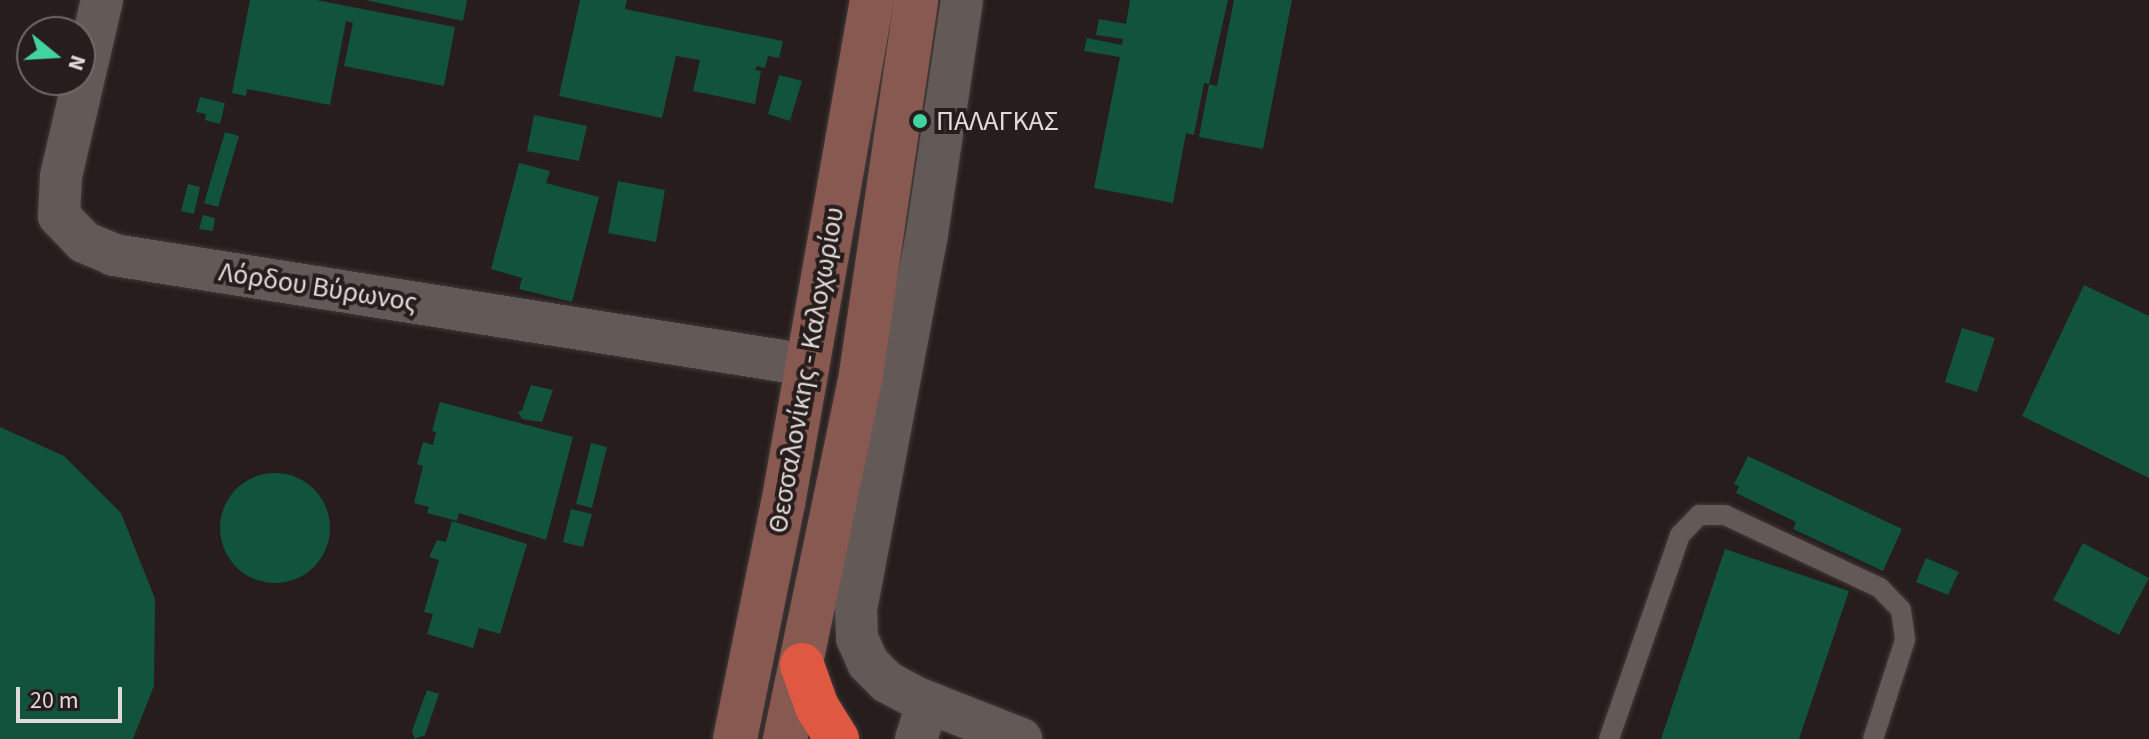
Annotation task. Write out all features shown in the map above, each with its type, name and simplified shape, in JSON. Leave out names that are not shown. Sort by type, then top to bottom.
[{"type":"highway","points":[[802,665],[817,707],[837,739]]},
{"type":"main road","name":"Θεσσαλονίκης - Καλοχωρίου","points":[[735,739],[808,365],[872,0]]},
{"type":"main road","name":"Θεσσαλονίκης - Καλοχωρίου","points":[[785,739],[861,374],[916,0]]},
{"type":"street","name":"Λόρδου Βύρωνος","points":[[102,0],[61,176],[59,216],[84,242],[114,255],[808,365]]},
{"type":"street","points":[[962,0],[927,234],[856,608],[857,638],[868,663],[922,721],[1021,739]]},
{"type":"lane","points":[[1609,739],[1680,535],[1699,515],[1725,515],[1880,588],[1901,610],[1905,640],[1873,739]]},
{"type":"building","points":[[250,0],[316,0],[455,27],[444,86],[344,66],[353,23],[346,21],[330,105],[247,89],[246,96],[232,93]]},
{"type":"building","points":[[365,0],[467,0],[463,21]]},
{"type":"building","points":[[580,0],[627,0],[625,9],[783,41],[779,58],[768,56],[765,68],[757,66],[755,70],[761,71],[755,104],[693,91],[700,60],[676,56],[662,118],[559,96]]},
{"type":"building","points":[[1130,0],[1228,0],[1209,84],[1204,83],[1194,135],[1186,133],[1173,203],[1094,188],[1120,57],[1084,51],[1087,38],[1122,45],[1123,39],[1096,35],[1099,19],[1126,24]]},
{"type":"building","points":[[1234,0],[1292,0],[1263,149],[1199,137],[1209,84],[1217,86]]},
{"type":"building","points":[[779,75],[802,81],[790,121],[768,114]]},
{"type":"building","points":[[200,97],[225,103],[220,124],[205,120],[206,114],[196,112]]},
{"type":"building","points":[[534,115],[587,126],[579,161],[527,151]]},
{"type":"building","points":[[225,132],[239,136],[218,207],[204,203]]},
{"type":"building","points":[[519,163],[550,171],[546,183],[599,197],[572,302],[519,289],[522,278],[491,269]]},
{"type":"building","points":[[618,181],[665,190],[656,242],[608,233]]},
{"type":"building","points":[[188,184],[200,187],[194,214],[181,211]]},
{"type":"building","points":[[203,215],[215,218],[213,231],[199,229]]},
{"type":"building","points":[[2084,285],[2149,316],[2149,478],[2022,416]]},
{"type":"building","points":[[1962,328],[1995,338],[1977,392],[1945,382]]},
{"type":"building","points":[[531,385],[553,390],[542,422],[522,419],[518,412],[522,410]]},
{"type":"building","points":[[440,402],[573,437],[546,540],[459,513],[457,521],[427,513],[429,507],[414,503],[423,466],[417,464],[423,442],[433,445],[436,432],[432,431]]},
{"type":"building","points":[[0,427],[64,456],[121,513],[155,599],[154,686],[133,739],[0,739]]},
{"type":"building","points":[[591,443],[607,447],[592,508],[576,504]]},
{"type":"building","points":[[1748,456],[1902,529],[1883,571],[1793,529],[1796,522],[1736,493],[1739,486],[1734,484]]},
{"type":"building","points":[[275,473],[296,477],[314,489],[326,507],[330,528],[326,549],[314,567],[296,579],[275,583],[254,579],[236,567],[224,549],[220,528],[224,507],[236,489],[254,477]]},
{"type":"building","points":[[571,509],[592,514],[583,547],[563,542]]},
{"type":"building","points":[[452,521],[527,544],[500,634],[479,628],[473,648],[427,634],[433,614],[424,612],[439,560],[429,557],[437,540],[446,542]]},
{"type":"building","points":[[2083,543],[2149,578],[2119,635],[2053,600]]},
{"type":"building","points":[[1725,549],[1849,591],[1799,739],[1661,739]]},
{"type":"building","points":[[1926,558],[1959,572],[1948,595],[1916,582]]},
{"type":"building","points":[[427,690],[439,694],[425,735],[415,739],[412,731]]},
{"type":"place","name":"ΠΑΛΑΓΚΑΣ","points":[[920,121]]}]
